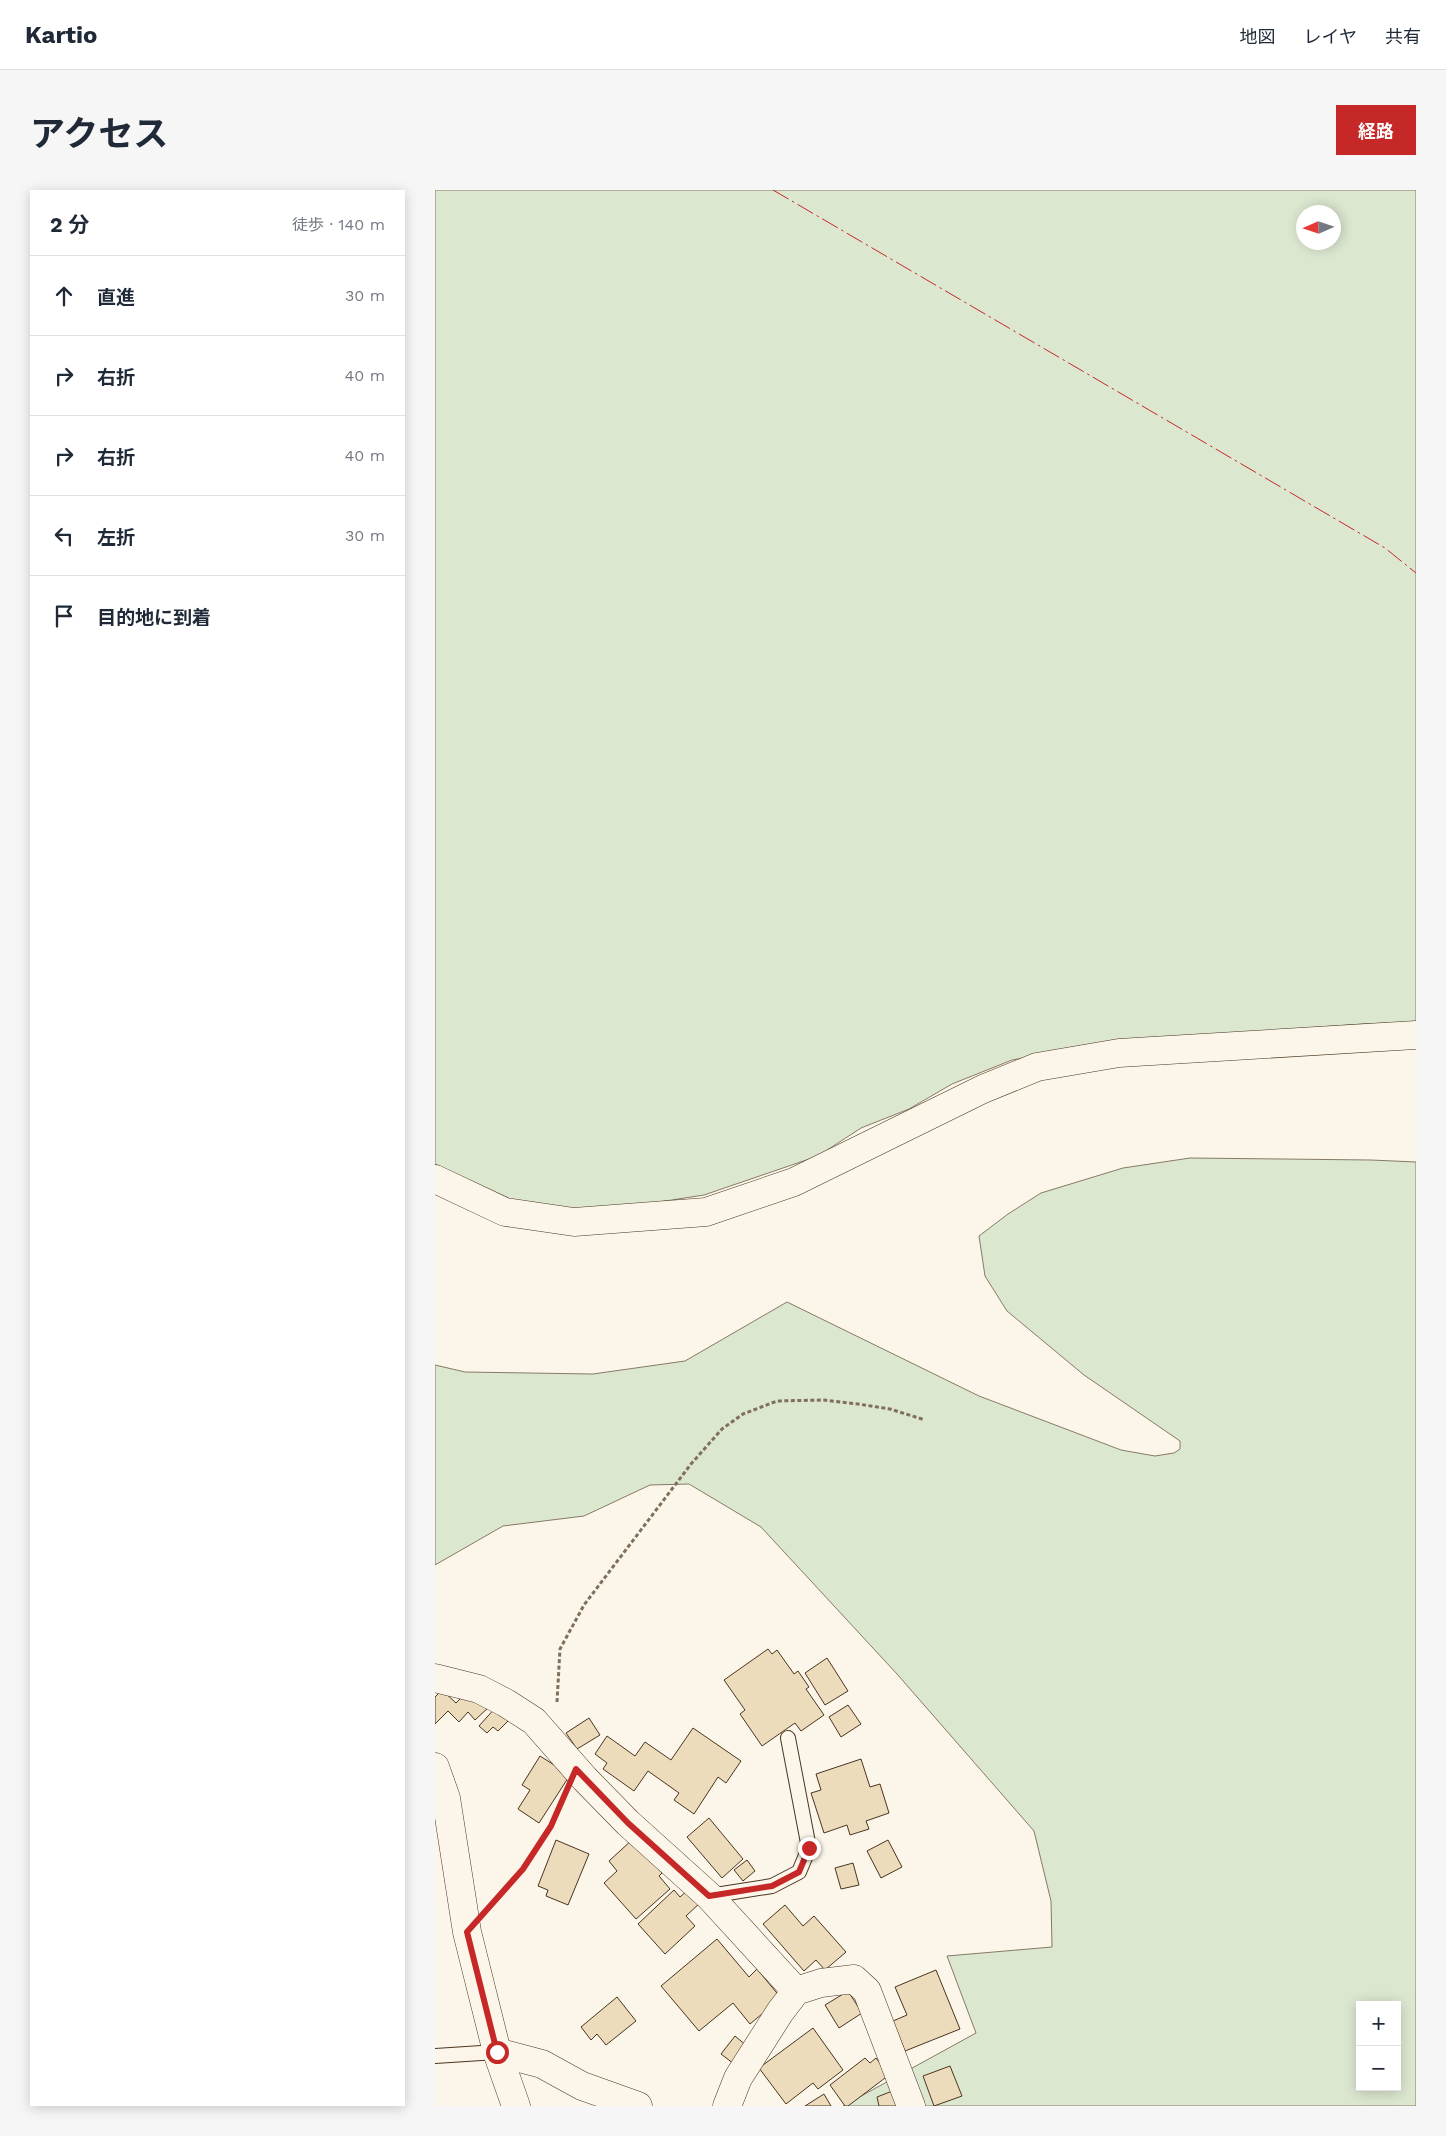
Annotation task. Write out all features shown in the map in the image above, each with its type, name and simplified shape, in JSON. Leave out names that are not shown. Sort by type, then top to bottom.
[{"type":"street","points":[[435,1178],[505,1212],[574,1222],[706,1212],[794,1182],[983,1089],[1037,1067],[1119,1053],[1416,1035]]},
{"type":"street","points":[[435,1678],[479,1689],[507,1703],[534,1721],[576,1769],[628,1823],[709,1896],[796,1991]]},
{"type":"street","points":[[435,1767],[446,1798],[467,1932],[497,2052],[516,2106]]},
{"type":"street","points":[[727,2106],[738,2078],[780,2012],[796,1991],[821,1984],[854,1979],[867,1991],[911,2106]]},
{"type":"street","points":[[497,2052],[542,2064],[583,2086],[638,2106]]},
{"type":"lane","points":[[709,1896],[772,1886],[799,1872],[809,1848],[788,1738]]},
{"type":"lane","points":[[435,2056],[497,2052]]},
{"type":"path","points":[[558,1748],[557,1701],[560,1649],[589,1598],[691,1464],[722,1429],[743,1414],[777,1401],[824,1400],[858,1404],[890,1409],[925,1420]]},
{"type":"path","points":[[467,1932],[523,1869],[551,1826],[576,1769]]},
{"type":"green space","points":[[435,190],[1416,190],[1416,1022],[1362,1024],[1110,1042],[1012,1060],[952,1084],[909,1109],[861,1128],[818,1156],[704,1195],[633,1206],[570,1209],[516,1204],[435,1164]]},
{"type":"green space","points":[[1190,1158],[1416,1162],[1416,2106],[843,2106],[976,2033],[947,1956],[1052,1947],[1051,1901],[1034,1831],[897,1674],[761,1527],[689,1484],[650,1485],[584,1516],[503,1526],[435,1565],[435,1365],[465,1372],[593,1374],[685,1361],[787,1302],[979,1396],[1121,1450],[1155,1456],[1174,1453],[1180,1449],[1180,1441],[1084,1375],[1007,1311],[985,1276],[979,1236],[1008,1214],[1041,1193],[1123,1168]]},
{"type":"building","points":[[768,1649],[772,1654],[777,1650],[794,1674],[798,1671],[809,1687],[806,1689],[824,1715],[801,1731],[795,1723],[762,1746],[740,1714],[745,1710],[724,1680]]},
{"type":"building","points":[[827,1658],[848,1691],[825,1705],[805,1673]]},
{"type":"building","points":[[442,1690],[456,1703],[468,1691],[490,1706],[475,1720],[468,1712],[459,1722],[448,1711],[435,1724],[435,1697]]},
{"type":"building","points":[[848,1705],[861,1724],[841,1737],[829,1717]]},
{"type":"building","points":[[496,1707],[509,1720],[498,1731],[493,1727],[487,1733],[479,1726]]},
{"type":"building","points":[[589,1718],[600,1735],[577,1749],[566,1733]]},
{"type":"building","points":[[693,1728],[741,1761],[726,1783],[718,1777],[694,1814],[674,1800],[679,1793],[648,1771],[634,1791],[603,1769],[607,1763],[595,1754],[607,1736],[635,1756],[645,1742],[671,1760]]},
{"type":"building","points":[[540,1756],[570,1775],[539,1823],[518,1809],[530,1790],[522,1785]]},
{"type":"building","points":[[861,1759],[870,1787],[880,1784],[889,1813],[866,1821],[869,1829],[850,1835],[847,1825],[824,1833],[811,1793],[821,1790],[816,1774]]},
{"type":"building","points":[[709,1818],[743,1859],[722,1878],[687,1837]]},
{"type":"building","points":[[633,1839],[662,1873],[659,1876],[670,1889],[636,1919],[604,1883],[617,1871],[609,1861]]},
{"type":"building","points":[[556,1840],[589,1854],[568,1905],[546,1896],[548,1890],[538,1886]]},
{"type":"building","points":[[888,1840],[902,1867],[881,1878],[867,1851]]},
{"type":"building","points":[[747,1860],[755,1871],[743,1881],[734,1870]]},
{"type":"building","points":[[853,1863],[859,1885],[841,1889],[835,1868]]},
{"type":"building","points":[[689,1889],[701,1902],[686,1916],[695,1926],[665,1954],[638,1924],[674,1890],[680,1897]]},
{"type":"building","points":[[785,1905],[803,1926],[814,1916],[846,1952],[825,1970],[816,1960],[804,1971],[763,1924]]},
{"type":"building","points":[[717,1939],[749,1977],[757,1969],[781,1998],[750,2024],[733,2003],[699,2031],[661,1986]]},
{"type":"building","points":[[936,1970],[960,2029],[905,2051],[893,2021],[907,2015],[895,1987]]},
{"type":"building","points":[[848,1991],[862,2013],[839,2028],[825,2005]]},
{"type":"building","points":[[617,1997],[636,2021],[606,2045],[597,2034],[591,2040],[581,2027]]},
{"type":"building","points":[[813,2028],[843,2070],[818,2089],[813,2083],[786,2104],[759,2068]]},
{"type":"building","points":[[735,2036],[747,2046],[734,2064],[721,2054]]},
{"type":"building","points":[[865,2058],[870,2063],[876,2058],[889,2075],[848,2106],[845,2106],[830,2085]]},
{"type":"building","points":[[950,2066],[962,2096],[934,2106],[923,2076]]},
{"type":"building","points":[[895,2090],[902,2106],[879,2106],[877,2097]]},
{"type":"building","points":[[824,2094],[831,2106],[805,2106]]},
{"type":"power","points":[[773,190],[1385,548],[1416,573]]},
{"type":"route","points":[[497,2052],[467,1932],[523,1869],[551,1826],[576,1769],[628,1823],[709,1896],[772,1886],[799,1872],[809,1848]]}]
